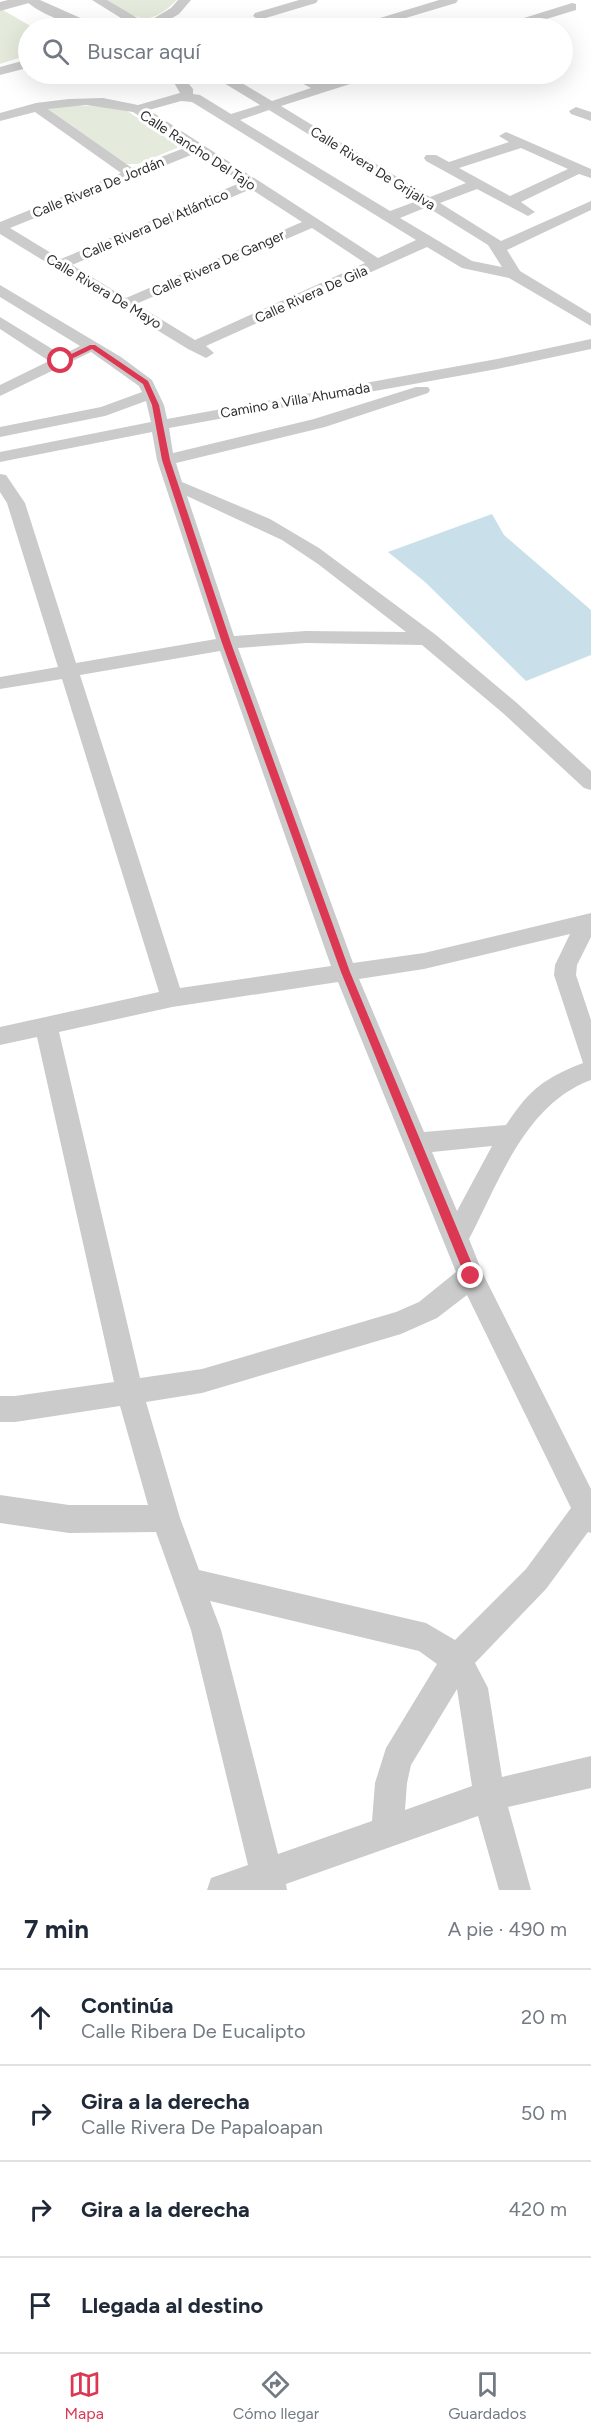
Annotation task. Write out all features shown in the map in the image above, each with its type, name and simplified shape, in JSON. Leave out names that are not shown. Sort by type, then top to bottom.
[{"type":"street","points":[[0,7],[24,0]]},
{"type":"street","points":[[31,0],[67,18]]},
{"type":"street","points":[[98,0],[129,18]]},
{"type":"street","points":[[163,18],[175,11],[184,0]]},
{"type":"street","points":[[257,18],[269,0]]},
{"type":"street","points":[[259,18],[312,0]]},
{"type":"street","points":[[394,18],[452,0]]},
{"type":"street","points":[[545,18],[577,10],[556,0]]},
{"type":"street","points":[[0,71],[18,65]]},
{"type":"street","points":[[182,84],[187,97]]},
{"type":"street","name":"Calle Rivera De Grijalva","points":[[236,84],[430,202],[499,248],[514,274]]},
{"type":"street","points":[[314,84],[321,88]]},
{"type":"street","points":[[229,119],[334,84]]},
{"type":"street","points":[[138,109],[187,97],[195,98],[467,265],[514,274],[591,321]]},
{"type":"street","name":"Calle Rancho Del Tajo","points":[[0,117],[54,103],[96,101],[138,109],[250,184],[377,264]]},
{"type":"street","points":[[36,107],[131,174]]},
{"type":"street","points":[[576,111],[591,117]]},
{"type":"street","points":[[506,136],[585,171]]},
{"type":"street","points":[[448,167],[521,143]]},
{"type":"street","name":"Calle Rivera De Jordán","points":[[0,227],[195,148]]},
{"type":"street","points":[[431,158],[528,212]]},
{"type":"street","points":[[509,202],[585,171]]},
{"type":"street","name":"Calle Rivera Del Atlántico","points":[[61,264],[250,184]]},
{"type":"street","points":[[388,217],[478,184]]},
{"type":"street","points":[[499,248],[591,206]]},
{"type":"street","name":"Calle Rivera De Ganger","points":[[126,303],[311,223]]},
{"type":"street","name":"Calle Rivera De Mayo","points":[[0,227],[208,355]]},
{"type":"street","name":"Calle Rivera De Gila","points":[[194,346],[427,241]]},
{"type":"street","points":[[0,290],[92,346],[146,383],[160,425],[166,460],[227,643],[345,972],[471,1276],[589,1514],[536,1579],[457,1660],[397,1760],[391,1783],[387,1832]]},
{"type":"street","points":[[0,322],[61,361]]},
{"type":"street","name":"Camino a Villa Ahumada","points":[[0,457],[160,425],[497,364],[591,344]]},
{"type":"street","points":[[0,391],[92,346]]},
{"type":"street","points":[[166,460],[319,423],[497,364]]},
{"type":"street","points":[[0,432],[105,411],[151,394]]},
{"type":"street","points":[[0,479],[16,503],[172,999]]},
{"type":"street","points":[[176,486],[225,505],[278,530],[320,557],[429,639],[531,724],[591,783]]},
{"type":"street","points":[[0,683],[227,643],[308,636],[429,639]]},
{"type":"street","points":[[0,1036],[172,999],[424,962],[589,922]]},
{"type":"street","points":[[589,922],[566,965],[565,975],[591,1057]]},
{"type":"street","points":[[46,1027],[130,1393],[166,1518],[207,1630],[269,1881]]},
{"type":"street","points":[[456,1238],[512,1134],[546,1092],[556,1084],[591,1070]]},
{"type":"street","points":[[417,1143],[512,1134]]},
{"type":"street","points":[[0,1408],[15,1409],[202,1381],[401,1322],[428,1310],[471,1276]]},
{"type":"street","points":[[0,1509],[69,1519],[166,1518]]},
{"type":"street","points":[[191,1582],[426,1638],[457,1660],[473,1688],[489,1796],[515,1890]]},
{"type":"street","points":[[223,1890],[269,1881],[387,1832],[489,1796],[591,1772]]},
{"type":"green space","points":[[106,0],[177,0],[157,15],[142,18]]},
{"type":"green space","points":[[0,10],[3,10],[18,19],[18,58],[0,64]]},
{"type":"green space","points":[[70,105],[123,108],[177,145],[177,148],[138,164],[125,164],[47,108]]},
{"type":"water","points":[[492,514],[504,535],[591,610],[591,655],[526,681],[425,582],[388,552]]},
{"type":"route","points":[[61,361],[92,346],[146,383],[156,405],[166,460],[227,643],[345,972],[471,1276]]}]
